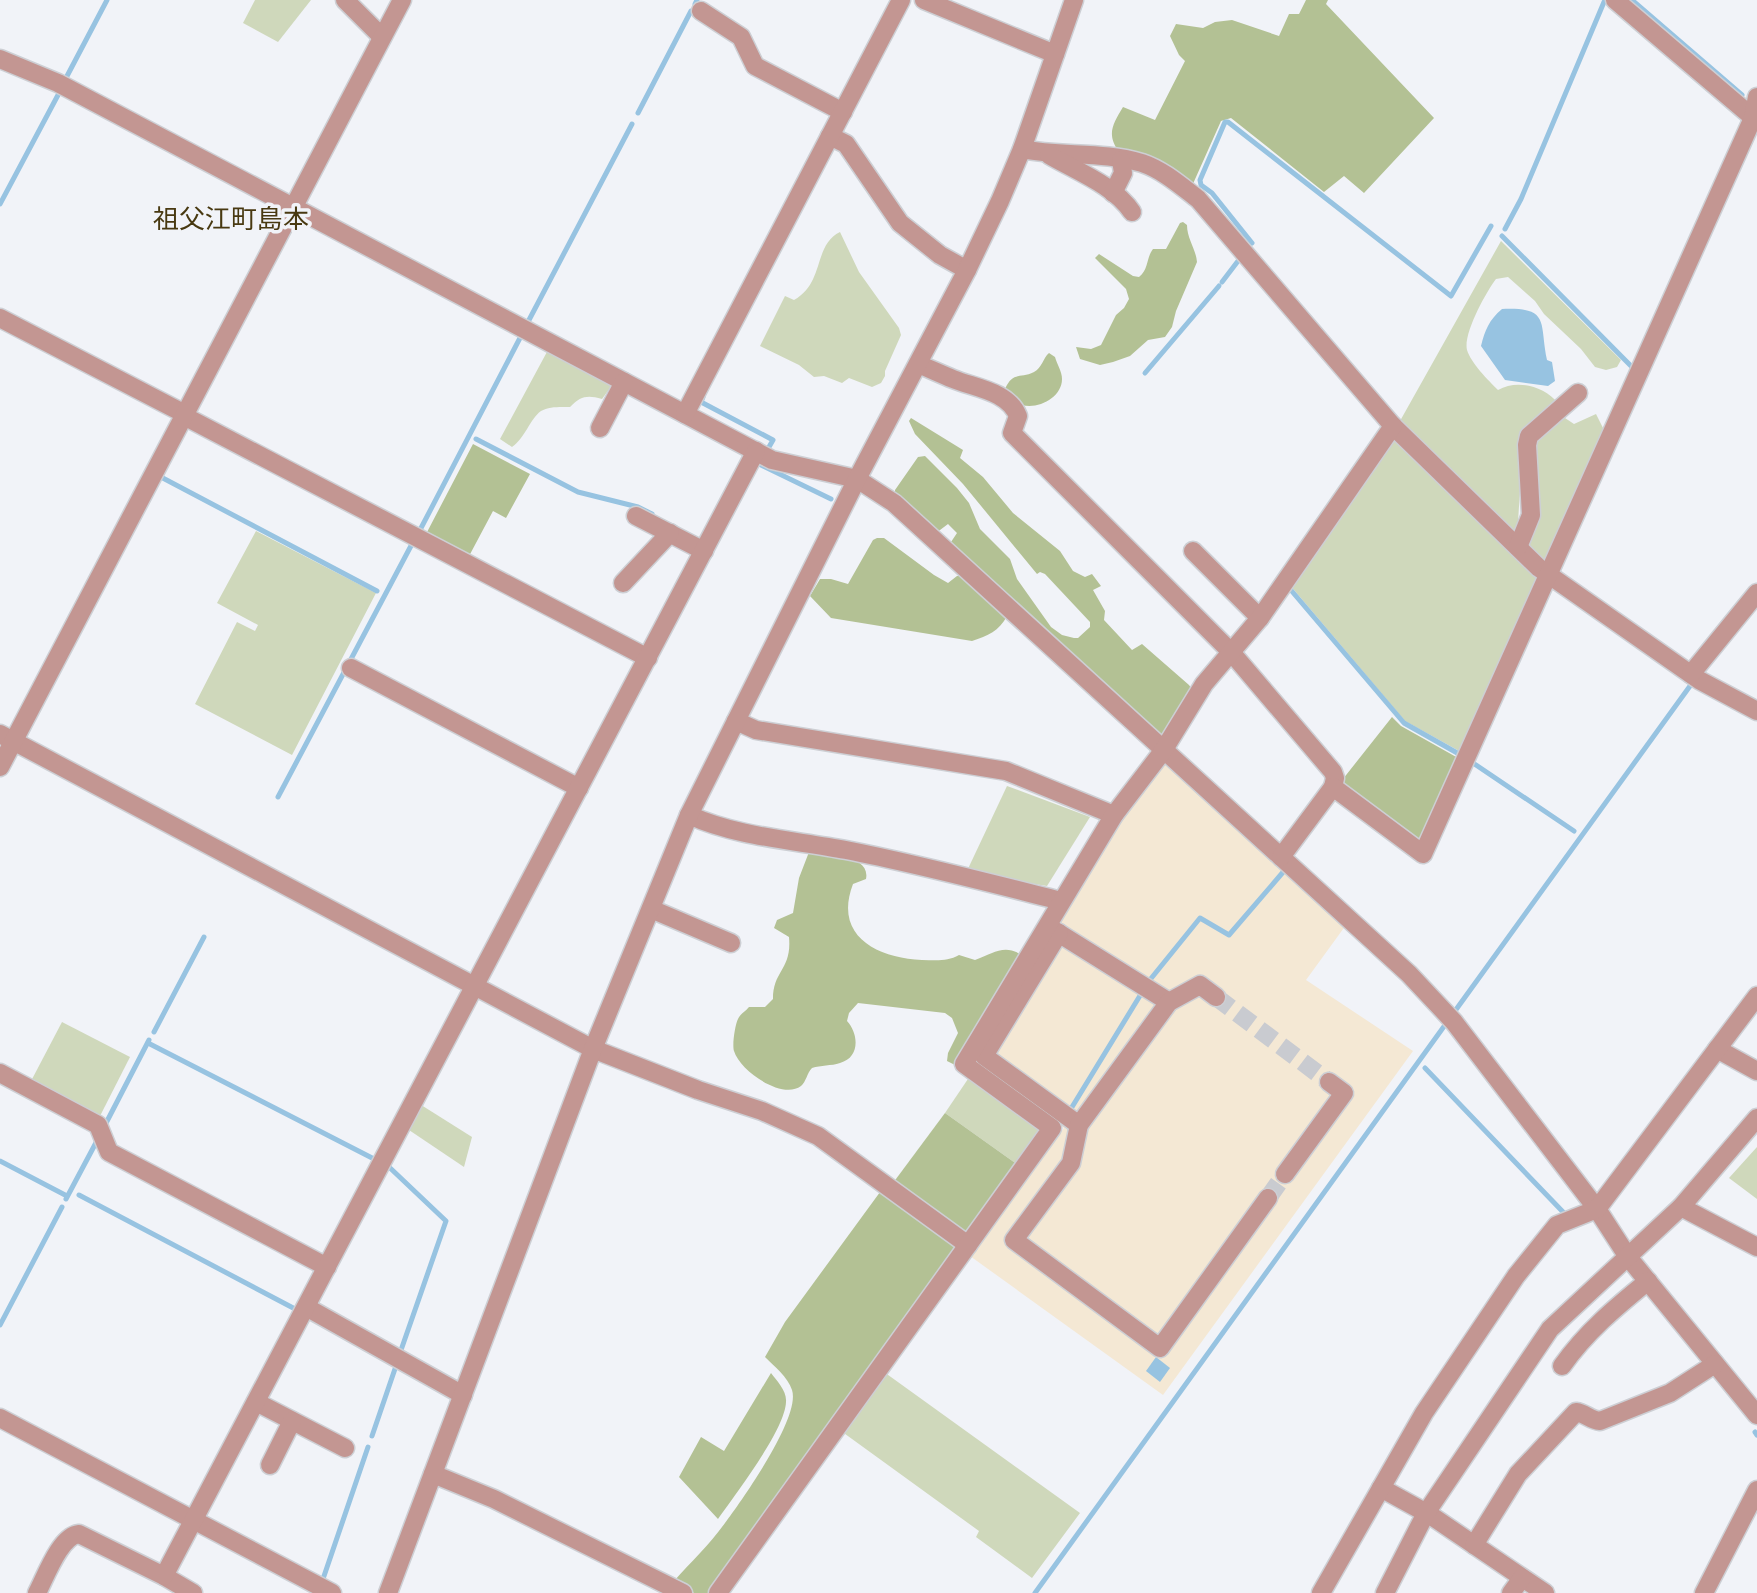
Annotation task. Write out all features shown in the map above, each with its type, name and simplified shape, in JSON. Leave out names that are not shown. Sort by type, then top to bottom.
[{"type":"street","points":[[345,0],[382,37]]},
{"type":"street","points":[[0,767],[7,737],[184,415],[402,0]]},
{"type":"street","points":[[685,414],[901,0]]},
{"type":"street","points":[[925,0],[1055,54]]},
{"type":"street","points":[[388,1593],[593,1049],[689,816],[857,479],[967,270],[1000,201],[1022,149],[1074,0]]},
{"type":"street","points":[[1615,0],[1755,120]]},
{"type":"street","points":[[701,11],[741,37],[755,66],[842,112]]},
{"type":"street","points":[[0,59],[58,83],[772,460],[857,479],[894,503],[1409,974],[1454,1022],[1597,1209],[1628,1257],[1757,1415]]},
{"type":"street","points":[[1333,787],[1423,853],[1755,120],[1757,97]]},
{"type":"street","points":[[830,136],[846,144],[900,223],[940,256],[967,270]]},
{"type":"street","points":[[1022,149],[1048,154],[1093,155],[1142,163],[1167,176],[1198,199],[1393,426],[1518,547],[1549,575],[1691,674],[1757,711]]},
{"type":"street","points":[[1048,154],[1125,201],[1132,212]]},
{"type":"street","points":[[1113,193],[1123,173],[1121,160]]},
{"type":"street","points":[[0,318],[648,658]]},
{"type":"street","points":[[918,363],[955,380],[990,391],[1015,409],[1018,416],[1012,433],[1231,652],[1333,772],[1333,787],[1281,857]]},
{"type":"street","points":[[600,428],[624,382]]},
{"type":"street","points":[[1518,547],[1531,515],[1527,469],[1529,436],[1578,393]]},
{"type":"street","points":[[1079,1125],[984,1056],[1054,930],[1061,901],[1114,815],[1163,751],[1204,684],[1260,618],[1393,426]]},
{"type":"street","points":[[164,1576],[756,451]]},
{"type":"street","points":[[636,516],[704,551]]},
{"type":"street","points":[[623,583],[670,533]]},
{"type":"street","points":[[1193,551],[1260,618]]},
{"type":"street","points":[[1691,674],[1757,593]]},
{"type":"street","points":[[351,668],[579,788]]},
{"type":"street","points":[[736,721],[756,730],[1006,771],[1114,815]]},
{"type":"street","points":[[7,737],[593,1049],[698,1090],[762,1111],[818,1136],[968,1245]]},
{"type":"street","points":[[689,816],[715,827],[848,851],[1061,901]]},
{"type":"street","points":[[651,909],[731,943]]},
{"type":"street","points":[[1054,930],[1169,1002]]},
{"type":"street","points":[[718,1593],[1052,1128],[964,1064],[1054,930]]},
{"type":"street","points":[[1216,997],[1200,985],[1169,1002],[1079,1125],[1071,1163],[1014,1240],[1160,1348],[1268,1198]]},
{"type":"street","points":[[1321,1593],[1424,1413],[1516,1276],[1557,1225],[1597,1209],[1757,996]]},
{"type":"street","points":[[1717,1049],[1757,1071]]},
{"type":"street","points":[[0,1073],[98,1125],[109,1152],[327,1267]]},
{"type":"street","points":[[1285,1174],[1344,1093],[1329,1082]]},
{"type":"street","points":[[1385,1593],[1426,1513],[1550,1329],[1681,1207],[1756,1122]]},
{"type":"street","points":[[1681,1207],[1757,1247]]},
{"type":"street","points":[[1562,1366],[1600,1321],[1648,1281]]},
{"type":"street","points":[[306,1307],[463,1395]]},
{"type":"street","points":[[1474,1545],[1518,1474],[1576,1412],[1600,1421],[1670,1393],[1715,1364]]},
{"type":"street","points":[[256,1402],[345,1448]]},
{"type":"street","points":[[0,1418],[332,1593]]},
{"type":"street","points":[[270,1465],[292,1421]]},
{"type":"street","points":[[433,1474],[494,1499],[663,1589],[683,1593]]},
{"type":"street","points":[[1381,1488],[1426,1513],[1545,1593]]},
{"type":"street","points":[[1704,1593],[1757,1490]]},
{"type":"street","points":[[37,1593],[64,1541],[74,1534],[79,1534],[164,1576],[193,1593]]},
{"type":"street","points":[[1511,1593],[1522,1578]]},
{"type":"shaded area","points":[[1159,764],[1170,764],[1346,925],[1306,980],[1413,1051],[1163,1395],[970,1256],[1064,1128],[979,1066],[977,1058],[1119,823]]},
{"type":"green space","points":[[255,0],[311,0],[278,42],[243,23]]},
{"type":"green space","points":[[1306,0],[1328,0],[1326,4],[1434,118],[1364,193],[1344,176],[1324,192],[1231,118],[1221,121],[1192,186],[1119,152],[1113,140],[1112,129],[1123,107],[1155,120],[1185,61],[1170,36],[1176,24],[1203,28],[1215,22],[1232,20],[1279,36],[1289,14],[1299,14]]},
{"type":"green space","points":[[1183,222],[1187,225],[1197,262],[1172,327],[1165,337],[1148,340],[1130,356],[1113,362],[1100,365],[1080,359],[1076,347],[1091,349],[1101,345],[1116,315],[1129,299],[1126,289],[1095,258],[1099,254],[1133,276],[1139,277],[1153,249],[1166,249]]},
{"type":"green space","points":[[840,232],[859,272],[899,328],[901,335],[885,376],[881,383],[872,387],[849,378],[842,383],[824,376],[814,377],[799,365],[760,346],[785,296],[794,300],[804,293],[826,246]]},
{"type":"green space","points":[[1501,241],[1621,360],[1617,367],[1606,370],[1595,367],[1535,301],[1508,277],[1496,279],[1492,285],[1468,334],[1469,355],[1498,390],[1513,385],[1530,386],[1545,392],[1558,403],[1522,459],[1518,522],[1514,533],[1400,421]]},
{"type":"green space","points":[[548,350],[613,384],[602,399],[584,397],[570,407],[544,409],[512,447],[500,439]]},
{"type":"green space","points":[[1049,353],[1055,357],[1062,376],[1060,388],[1047,402],[1027,406],[1018,404],[1010,398],[1005,389],[1008,383],[1014,378],[1037,370]]},
{"type":"green space","points":[[1559,414],[1574,424],[1596,414],[1604,430],[1546,563],[1525,544],[1534,443]]},
{"type":"green space","points":[[911,418],[963,450],[960,458],[983,477],[1013,513],[1060,551],[1073,571],[1085,577],[1092,574],[1101,586],[1093,590],[1105,611],[1104,620],[1132,650],[1142,644],[1189,685],[1193,691],[1165,739],[1159,737],[949,545],[957,533],[948,524],[936,533],[895,496],[895,490],[918,457],[925,456],[969,503],[980,529],[1010,559],[1017,579],[1051,627],[1062,635],[1078,638],[1090,627],[1090,622],[1045,574],[1037,574],[963,484],[915,434],[909,421]]},
{"type":"green space","points":[[1395,438],[1536,576],[1538,582],[1461,752],[1405,721],[1289,584]]},
{"type":"green space","points":[[473,444],[530,474],[506,518],[493,511],[468,558],[425,536]]},
{"type":"green space","points":[[256,531],[376,593],[292,755],[195,704],[237,622],[255,631],[258,625],[217,603]]},
{"type":"green space","points":[[884,538],[948,583],[957,576],[963,576],[1007,616],[1004,621],[992,632],[972,641],[831,618],[810,596],[820,579],[848,584],[873,540]]},
{"type":"green space","points":[[1392,717],[1401,726],[1458,758],[1421,841],[1418,842],[1339,784]]},
{"type":"green space","points":[[1007,786],[1090,817],[1047,886],[966,873]]},
{"type":"green space","points":[[809,852],[846,857],[862,865],[866,871],[866,879],[853,884],[848,902],[849,918],[863,941],[875,949],[889,955],[922,960],[945,960],[959,955],[975,960],[1005,950],[1023,956],[955,1065],[947,1061],[958,1033],[952,1018],[945,1013],[858,1003],[849,1013],[847,1021],[854,1032],[856,1045],[851,1056],[840,1063],[812,1068],[801,1086],[783,1089],[773,1086],[753,1075],[738,1059],[733,1044],[738,1019],[749,1007],[765,1007],[773,999],[776,982],[788,957],[789,937],[774,928],[777,920],[793,913],[799,878]]},
{"type":"green space","points":[[62,1022],[130,1057],[99,1118],[30,1083]]},
{"type":"green space","points":[[970,1076],[1042,1131],[1018,1165],[945,1113]]},
{"type":"green space","points":[[418,1103],[472,1137],[464,1167],[406,1128]]},
{"type":"green space","points":[[945,1113],[1018,1165],[968,1236],[893,1183]]},
{"type":"green space","points":[[1757,1147],[1757,1199],[1729,1178]]},
{"type":"green space","points":[[883,1188],[958,1246],[710,1593],[694,1593],[674,1581],[733,1512],[768,1458],[788,1419],[792,1390],[784,1376],[765,1357],[785,1322]]},
{"type":"green space","points":[[884,1372],[1080,1513],[1032,1578],[976,1537],[979,1531],[841,1431]]},
{"type":"green space","points":[[771,1373],[785,1394],[783,1414],[769,1445],[718,1519],[679,1477],[701,1437],[724,1451]]},
{"type":"water","points":[[1502,309],[1529,311],[1540,320],[1547,360],[1552,362],[1555,381],[1548,386],[1505,380],[1481,346],[1488,326]]},
{"type":"water","points":[[1156,1357],[1170,1368],[1160,1382],[1146,1371]]},
{"type":"waterway","points":[[66,78],[107,0]]},
{"type":"waterway","points":[[695,4],[697,0]]},
{"type":"waterway","points":[[1632,0],[1742,95]]},
{"type":"waterway","points":[[1505,229],[1521,199],[1604,2]]},
{"type":"waterway","points":[[638,113],[691,11]]},
{"type":"waterway","points":[[0,204],[58,95]]},
{"type":"waterway","points":[[1252,243],[1212,193],[1201,185],[1200,180],[1225,122],[1451,296],[1491,226]]},
{"type":"waterway","points":[[529,320],[632,124]]},
{"type":"waterway","points":[[1502,236],[1633,368]]},
{"type":"waterway","points":[[1222,282],[1238,261]]},
{"type":"waterway","points":[[1145,373],[1219,286]]},
{"type":"waterway","points":[[420,530],[521,336]]},
{"type":"waterway","points":[[703,397],[701,402],[773,440],[769,447]]},
{"type":"waterway","points":[[476,439],[578,492],[638,507],[652,514]]},
{"type":"waterway","points":[[759,464],[831,499]]},
{"type":"waterway","points":[[159,476],[377,591]]},
{"type":"waterway","points":[[278,797],[413,542]]},
{"type":"waterway","points":[[1290,589],[1404,723],[1459,754]]},
{"type":"waterway","points":[[1455,1011],[1690,686]]},
{"type":"waterway","points":[[1473,763],[1574,831]]},
{"type":"waterway","points":[[1149,981],[1200,918],[1229,935],[1284,871]]},
{"type":"waterway","points":[[154,1032],[204,937]]},
{"type":"waterway","points":[[1069,1112],[1141,994]]},
{"type":"waterway","points":[[1035,1593],[1445,1025]]},
{"type":"waterway","points":[[104,1127],[149,1040]]},
{"type":"waterway","points":[[148,1043],[376,1160]]},
{"type":"waterway","points":[[1425,1068],[1564,1213]]},
{"type":"waterway","points":[[66,1199],[99,1137]]},
{"type":"waterway","points":[[0,1161],[67,1196]]},
{"type":"waterway","points":[[388,1166],[446,1221],[400,1353]]},
{"type":"waterway","points":[[79,1195],[297,1310]]},
{"type":"waterway","points":[[0,1325],[62,1207]]},
{"type":"waterway","points":[[372,1436],[397,1363]]},
{"type":"waterway","points":[[323,1579],[368,1447]]},
{"type":"tunnel","points":[[1216,997],[1329,1082]]},
{"type":"tunnel","points":[[1268,1198],[1285,1174]]},
{"type":"district","name":"祖父江町島本","points":[[231,219]]}]
